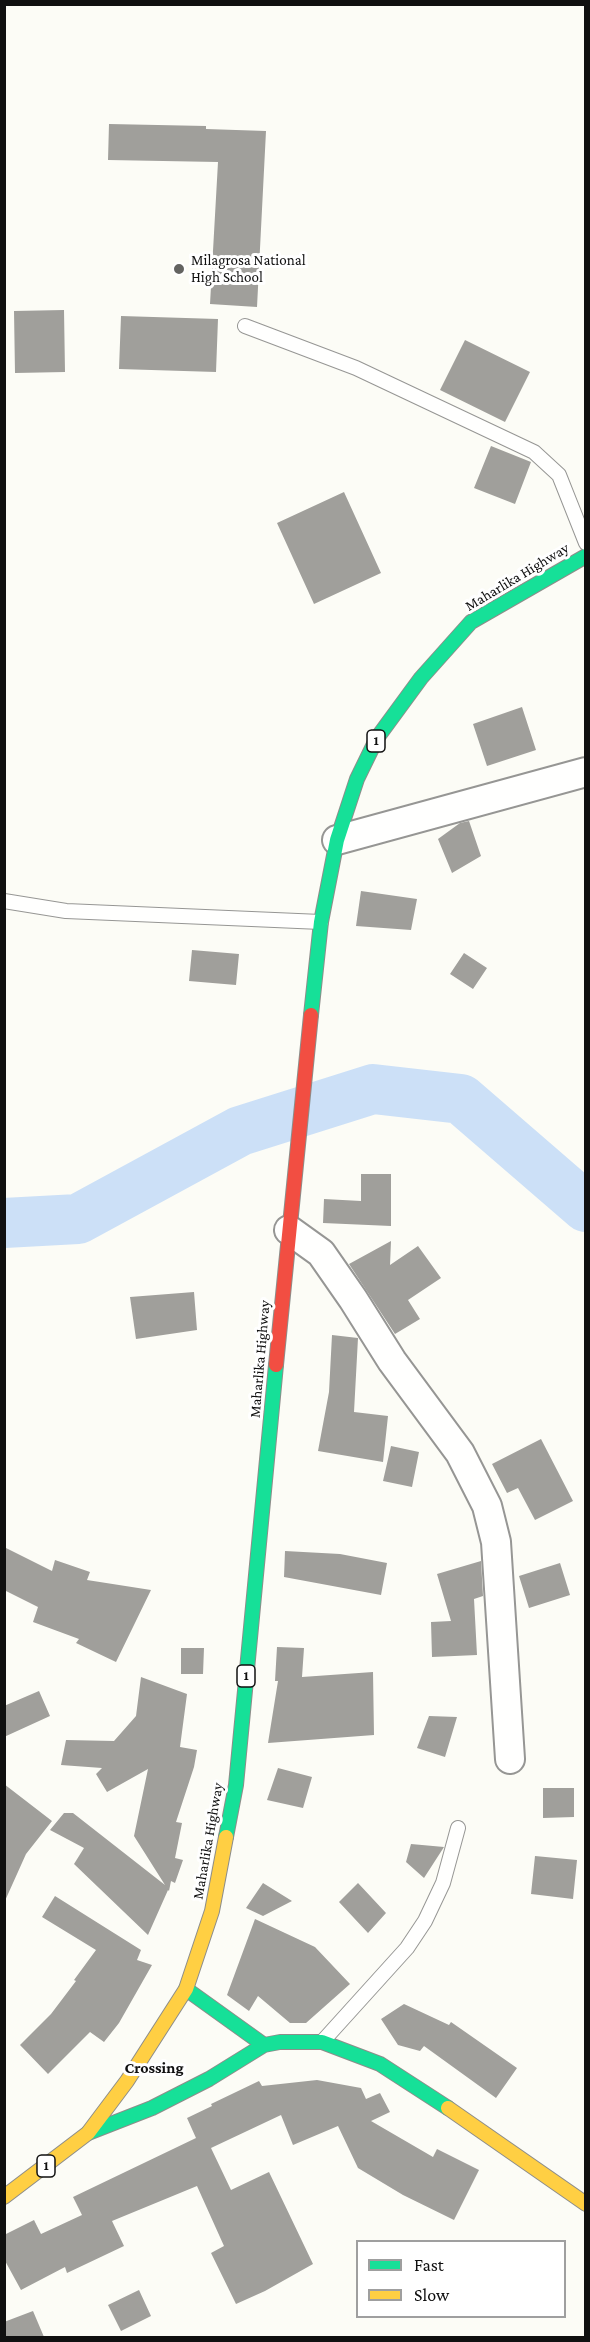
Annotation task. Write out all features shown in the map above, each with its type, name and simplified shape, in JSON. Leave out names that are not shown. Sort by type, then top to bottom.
[{"type":"main road","name":"Maharlika Highway","points":[[4,2197],[88,2133],[126,2081],[186,1989],[212,1911],[236,1785],[293,1185],[321,922],[337,840],[357,779],[377,738],[421,678],[471,622],[585,556]]},
{"type":"main road","points":[[186,1989],[264,2045]]},
{"type":"main road","points":[[88,2133],[152,2108],[209,2079],[264,2045],[280,2042],[322,2042],[380,2064],[447,2107],[585,2204]]},
{"type":"street","points":[[337,840],[585,772]]},
{"type":"street","points":[[289,1230],[321,1253],[354,1299],[392,1361],[460,1453],[487,1506],[496,1542],[510,1759]]},
{"type":"lane","points":[[245,326],[356,368],[534,452],[559,475],[585,543]]},
{"type":"lane","points":[[4,901],[66,911],[321,922]]},
{"type":"lane","points":[[322,2042],[407,1948],[424,1921],[443,1882],[458,1828]]},
{"type":"building","points":[[109,124],[206,126],[206,129],[266,131],[257,307],[210,304],[218,162],[108,160]]},
{"type":"building","points":[[64,310],[65,372],[15,373],[14,311]]},
{"type":"building","points":[[121,316],[218,319],[216,372],[119,369]]},
{"type":"building","points":[[465,340],[530,372],[505,422],[440,390]]},
{"type":"building","points":[[491,446],[531,462],[515,504],[474,488]]},
{"type":"building","points":[[344,492],[381,573],[314,604],[277,523]]},
{"type":"building","points":[[522,707],[536,750],[487,766],[473,724]]},
{"type":"building","points":[[469,821],[481,856],[452,873],[438,839],[460,823]]},
{"type":"building","points":[[361,891],[417,899],[411,930],[356,926]]},
{"type":"building","points":[[192,950],[239,954],[236,985],[189,981]]},
{"type":"building","points":[[464,953],[487,968],[473,989],[450,974]]},
{"type":"building","points":[[361,1174],[391,1174],[391,1226],[323,1223],[324,1199],[361,1201]]},
{"type":"building","points":[[391,1241],[390,1265],[418,1246],[441,1278],[408,1300],[420,1319],[395,1334],[349,1264]]},
{"type":"building","points":[[194,1292],[197,1330],[136,1339],[130,1297]]},
{"type":"building","points":[[332,1335],[358,1338],[354,1412],[388,1416],[383,1462],[318,1451],[329,1392]]},
{"type":"building","points":[[541,1439],[573,1501],[535,1520],[518,1488],[507,1493],[492,1464]]},
{"type":"building","points":[[391,1446],[419,1452],[412,1487],[383,1481]]},
{"type":"building","points":[[4,1547],[52,1571],[55,1560],[90,1572],[87,1580],[151,1590],[116,1662],[76,1643],[79,1639],[33,1622],[38,1607],[4,1590]]},
{"type":"building","points":[[285,1551],[340,1554],[387,1563],[381,1595],[284,1577]]},
{"type":"building","points":[[481,1561],[483,1596],[474,1599],[477,1655],[432,1657],[431,1622],[451,1621],[437,1574]]},
{"type":"building","points":[[560,1563],[570,1595],[529,1608],[519,1576]]},
{"type":"building","points":[[277,1647],[304,1648],[302,1677],[373,1672],[374,1735],[268,1743],[278,1681],[275,1681]]},
{"type":"building","points":[[181,1648],[204,1648],[203,1674],[181,1674]]},
{"type":"building","points":[[141,1677],[187,1694],[180,1747],[197,1750],[194,1767],[176,1822],[182,1823],[175,1858],[183,1860],[175,1883],[171,1881],[169,1891],[148,1935],[74,1864],[84,1848],[50,1830],[64,1813],[73,1813],[165,1885],[134,1836],[148,1769],[107,1792],[96,1774],[102,1768],[61,1765],[66,1740],[114,1741],[136,1716]]},
{"type":"building","points":[[39,1691],[50,1716],[4,1737],[4,1706]]},
{"type":"building","points":[[429,1716],[457,1717],[445,1757],[417,1748]]},
{"type":"building","points":[[278,1768],[312,1777],[303,1808],[267,1800]]},
{"type":"building","points":[[4,1784],[52,1821],[26,1854],[4,1903]]},
{"type":"building","points":[[543,1788],[574,1788],[574,1817],[543,1818]]},
{"type":"building","points":[[411,1844],[444,1847],[424,1878],[406,1862]]},
{"type":"building","points":[[535,1856],[577,1860],[573,1899],[531,1894]]},
{"type":"building","points":[[263,1883],[292,1901],[263,1916],[246,1908]]},
{"type":"building","points":[[358,1883],[386,1913],[368,1933],[339,1902]]},
{"type":"building","points":[[55,1896],[141,1950],[137,1960],[152,1965],[119,2023],[104,2042],[90,2032],[48,2074],[20,2045],[51,2014],[96,1950],[42,1917]]},
{"type":"building","points":[[255,1919],[315,1947],[350,1984],[306,2023],[290,2023],[258,1996],[249,2011],[227,1995]]},
{"type":"building","points":[[404,2004],[449,2025],[451,2022],[517,2068],[496,2098],[424,2046],[420,2051],[398,2045],[381,2019]]},
{"type":"building","points":[[317,2080],[361,2088],[366,2099],[380,2093],[390,2112],[371,2121],[433,2157],[437,2149],[479,2170],[454,2220],[403,2195],[358,2168],[338,2126],[293,2145],[281,2115],[211,2148],[231,2190],[269,2172],[313,2264],[265,2291],[236,2304],[211,2253],[224,2246],[197,2186],[112,2221],[124,2246],[67,2273],[65,2267],[21,2290],[4,2259],[4,2235],[34,2220],[41,2234],[82,2215],[73,2197],[196,2138],[187,2118],[212,2106],[211,2104],[259,2081],[262,2086]]},
{"type":"building","points":[[139,2290],[151,2316],[121,2331],[108,2305]]},
{"type":"building","points":[[33,2311],[44,2337],[4,2337],[4,2322]]},
{"type":"waterway","points":[[4,1223],[78,1219],[240,1131],[373,1089],[461,1099],[586,1207]]},
{"type":"traffic: fast","points":[[311,1015],[321,922],[337,840],[357,779],[377,738],[421,678],[471,622],[586,556]]},
{"type":"traffic: fast","points":[[226,1837],[236,1785],[276,1365]]},
{"type":"traffic: fast","points":[[186,1989],[264,2045]]},
{"type":"traffic: fast","points":[[88,2133],[152,2108],[209,2079],[264,2045],[280,2042],[322,2042],[380,2064],[448,2108]]},
{"type":"traffic: slow","points":[[4,2197],[88,2133],[127,2081],[186,1989],[212,1911],[226,1837]]},
{"type":"traffic: slow","points":[[448,2108],[586,2204]]},
{"type":"traffic: jam","points":[[276,1365],[311,1015]]},
{"type":"place","name":"Milagrosa National High School","points":[[179,269]]},
{"type":"district","name":"Crossing","points":[[154,2068]]}]
